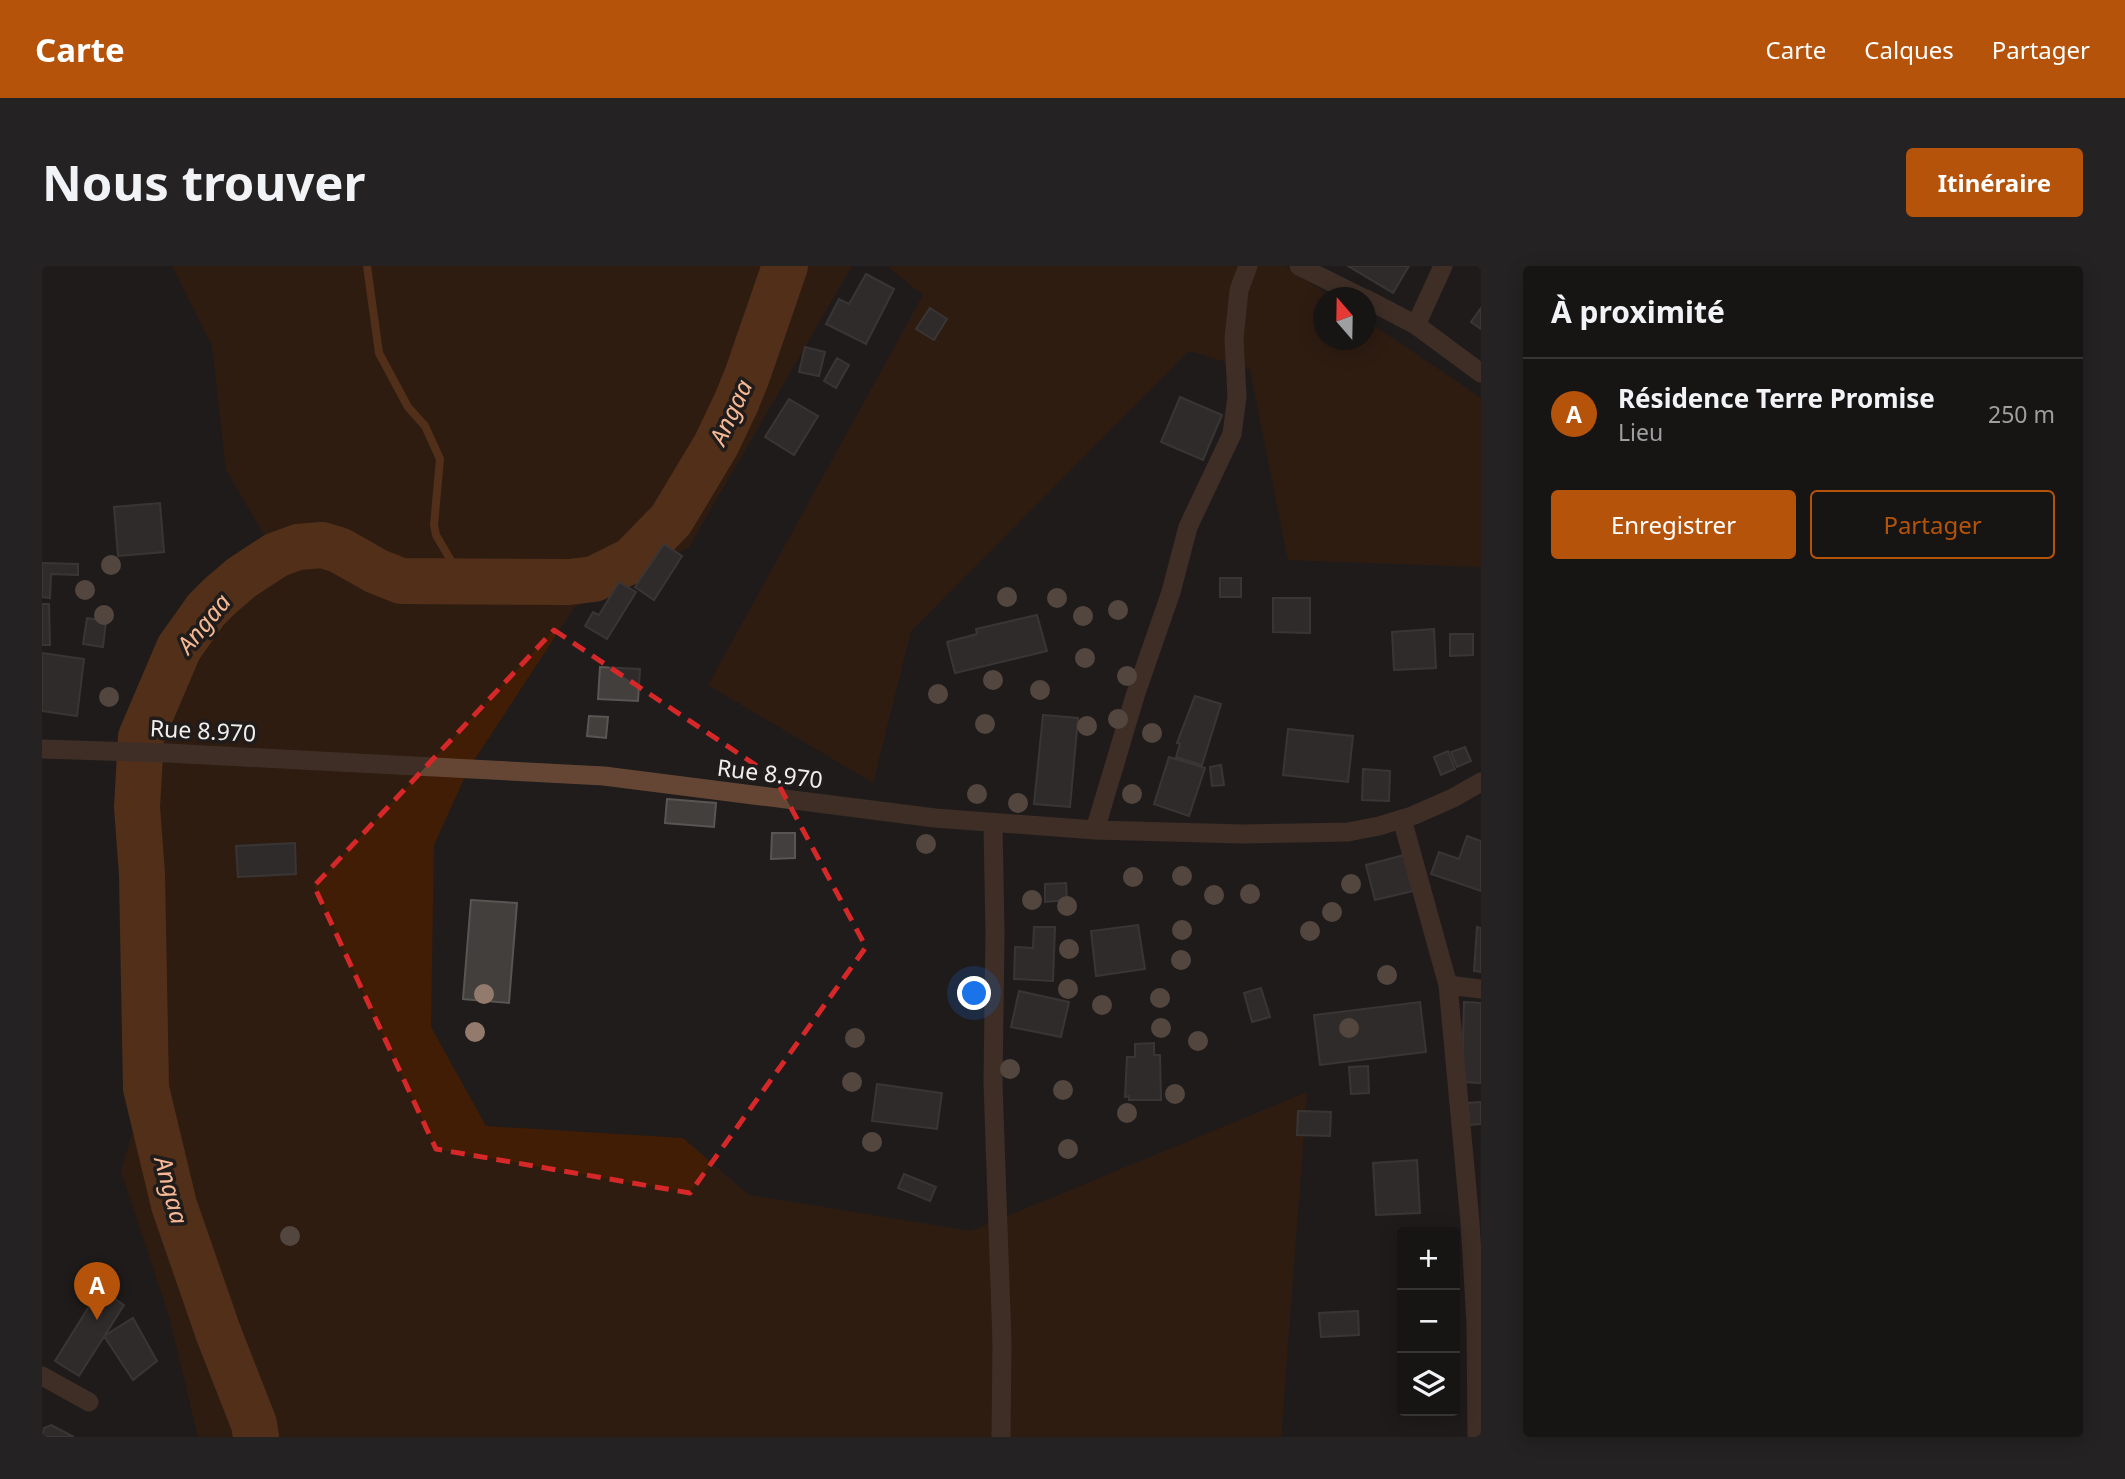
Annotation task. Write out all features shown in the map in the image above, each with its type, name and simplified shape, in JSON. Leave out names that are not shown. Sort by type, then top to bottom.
[{"type":"street","points":[[1095,830],[1135,696],[1171,592],[1188,527],[1232,434],[1237,397],[1234,339],[1239,290],[1248,266]]},
{"type":"street","points":[[1299,266],[1342,287]]},
{"type":"street","points":[[1416,325],[1443,266]]},
{"type":"street","points":[[1376,304],[1416,325],[1481,373]]},
{"type":"street","name":"Rue 8.970","points":[[42,749],[604,776],[855,809],[993,823],[1095,830],[1242,834],[1348,832],[1402,819],[1453,798],[1481,782]]},
{"type":"street","points":[[1402,819],[1448,985],[1479,1323],[1476,1437]]},
{"type":"street","points":[[993,823],[993,1083],[1002,1343],[1001,1437]]},
{"type":"street","points":[[1448,985],[1481,989]]},
{"type":"street","points":[[42,1376],[89,1402]]},
{"type":"highlighted area","points":[[554,630],[775,778],[866,947],[690,1193],[436,1149],[314,886]]},
{"type":"shaded area","points":[[172,266],[852,266],[689,547],[574,608],[469,768],[434,845],[431,1027],[486,1126],[683,1138],[749,1195],[971,1231],[1307,1092],[1281,1437],[198,1437],[169,1316],[121,1171],[146,1088],[142,874],[137,807],[141,737],[179,648],[206,610],[241,578],[276,555],[226,470],[212,346]]},
{"type":"shaded area","points":[[887,266],[1285,266],[1316,287],[1313,287],[1313,350],[1376,350],[1376,327],[1481,398],[1481,567],[1288,560],[1250,369],[1189,351],[911,631],[873,783],[708,685],[923,295]]},
{"type":"building","points":[[1348,266],[1409,266],[1393,293]]},
{"type":"building","points":[[866,274],[894,289],[866,344],[826,324],[839,299],[849,304]]},
{"type":"building","points":[[930,308],[947,319],[934,340],[916,329]]},
{"type":"building","points":[[1481,308],[1481,329],[1471,322]]},
{"type":"building","points":[[805,347],[825,352],[819,376],[799,372]]},
{"type":"building","points":[[837,358],[849,365],[836,388],[824,381]]},
{"type":"building","points":[[1180,397],[1222,415],[1203,460],[1161,442]]},
{"type":"building","points":[[789,399],[818,416],[794,455],[765,437]]},
{"type":"building","points":[[160,503],[164,552],[118,556],[114,507]]},
{"type":"building","points":[[664,544],[682,556],[654,600],[635,587]]},
{"type":"building","points":[[42,563],[78,564],[78,575],[51,574],[50,598],[42,597]]},
{"type":"building","points":[[1220,578],[1241,578],[1241,597],[1220,597]]},
{"type":"building","points":[[619,582],[636,592],[607,639],[585,626],[593,612],[599,615]]},
{"type":"building","points":[[1273,598],[1310,598],[1310,633],[1273,632]]},
{"type":"building","points":[[42,604],[49,604],[50,645],[42,645]]},
{"type":"building","points":[[1037,615],[1047,651],[955,673],[947,642],[977,634],[976,629]]},
{"type":"building","points":[[87,618],[106,621],[103,647],[83,644]]},
{"type":"building","points":[[1434,629],[1436,668],[1394,670],[1392,632]]},
{"type":"building","points":[[1450,634],[1473,634],[1473,655],[1450,656]]},
{"type":"building","points":[[42,653],[84,659],[77,716],[42,711]]},
{"type":"building","points":[[600,667],[640,669],[638,701],[598,699]]},
{"type":"building","points":[[1195,696],[1221,704],[1202,765],[1176,757],[1180,744],[1177,743]]},
{"type":"building","points":[[1043,715],[1078,718],[1070,807],[1034,804]]},
{"type":"building","points":[[589,716],[608,717],[606,738],[587,736]]},
{"type":"building","points":[[1288,729],[1353,736],[1348,782],[1283,775]]},
{"type":"building","points":[[1465,747],[1471,761],[1457,767],[1451,752]]},
{"type":"building","points":[[1448,751],[1455,769],[1441,775],[1434,757]]},
{"type":"building","points":[[1169,757],[1205,768],[1189,816],[1154,804]]},
{"type":"building","points":[[1221,765],[1224,785],[1212,786],[1210,767]]},
{"type":"building","points":[[1363,769],[1390,771],[1389,801],[1362,800]]},
{"type":"building","points":[[667,799],[716,803],[714,827],[665,823]]},
{"type":"building","points":[[772,833],[795,833],[795,858],[771,859]]},
{"type":"building","points":[[1467,836],[1481,841],[1481,891],[1431,874],[1439,852],[1459,859]]},
{"type":"building","points":[[295,843],[296,874],[238,877],[236,846]]},
{"type":"building","points":[[1404,855],[1413,891],[1375,900],[1366,865]]},
{"type":"building","points":[[1066,883],[1067,900],[1045,902],[1045,884]]},
{"type":"building","points":[[471,900],[517,903],[509,1003],[463,999]]},
{"type":"building","points":[[1138,925],[1145,969],[1096,976],[1091,931]]},
{"type":"building","points":[[1034,927],[1055,927],[1053,981],[1014,979],[1015,947],[1033,948]]},
{"type":"building","points":[[1477,927],[1481,928],[1481,972],[1474,971]]},
{"type":"building","points":[[1261,988],[1270,1017],[1252,1022],[1244,993]]},
{"type":"building","points":[[1019,991],[1069,1002],[1061,1037],[1011,1027]]},
{"type":"building","points":[[1420,1002],[1426,1052],[1320,1065],[1314,1015]]},
{"type":"building","points":[[1464,1002],[1481,1003],[1481,1083],[1462,1082]]},
{"type":"building","points":[[1154,1043],[1154,1055],[1160,1055],[1161,1100],[1129,1100],[1129,1096],[1125,1097],[1127,1057],[1135,1057],[1135,1044]]},
{"type":"building","points":[[1368,1066],[1369,1093],[1351,1094],[1349,1067]]},
{"type":"building","points":[[877,1084],[942,1093],[937,1129],[872,1121]]},
{"type":"building","points":[[1481,1102],[1481,1124],[1469,1125],[1467,1103]]},
{"type":"building","points":[[1298,1111],[1331,1112],[1330,1136],[1297,1135]]},
{"type":"building","points":[[1417,1160],[1420,1213],[1376,1215],[1373,1163]]},
{"type":"building","points":[[904,1174],[936,1187],[930,1201],[898,1188]]},
{"type":"building","points":[[100,1289],[124,1305],[79,1376],[55,1361]]},
{"type":"building","points":[[1358,1311],[1359,1335],[1321,1337],[1319,1313]]},
{"type":"building","points":[[133,1318],[157,1361],[133,1380],[104,1336]]},
{"type":"building","points":[[51,1425],[74,1437],[42,1437],[44,1428]]},
{"type":"waterway","points":[[367,266],[379,353],[408,407],[425,426],[440,459],[434,525],[436,535],[450,559],[457,582]]},
{"type":"waterway","name":"Angaa","points":[[256,1437],[254,1424],[218,1332],[174,1205],[146,1088],[142,874],[137,807],[141,737],[179,648],[206,610],[241,578],[276,555],[298,547],[322,545],[339,550],[376,571],[401,581],[569,582],[594,579],[632,560],[671,520],[716,445],[747,376],[785,266]]},
{"type":"place","name":"Résidence Terre Promise","points":[[97,1320]]}]
